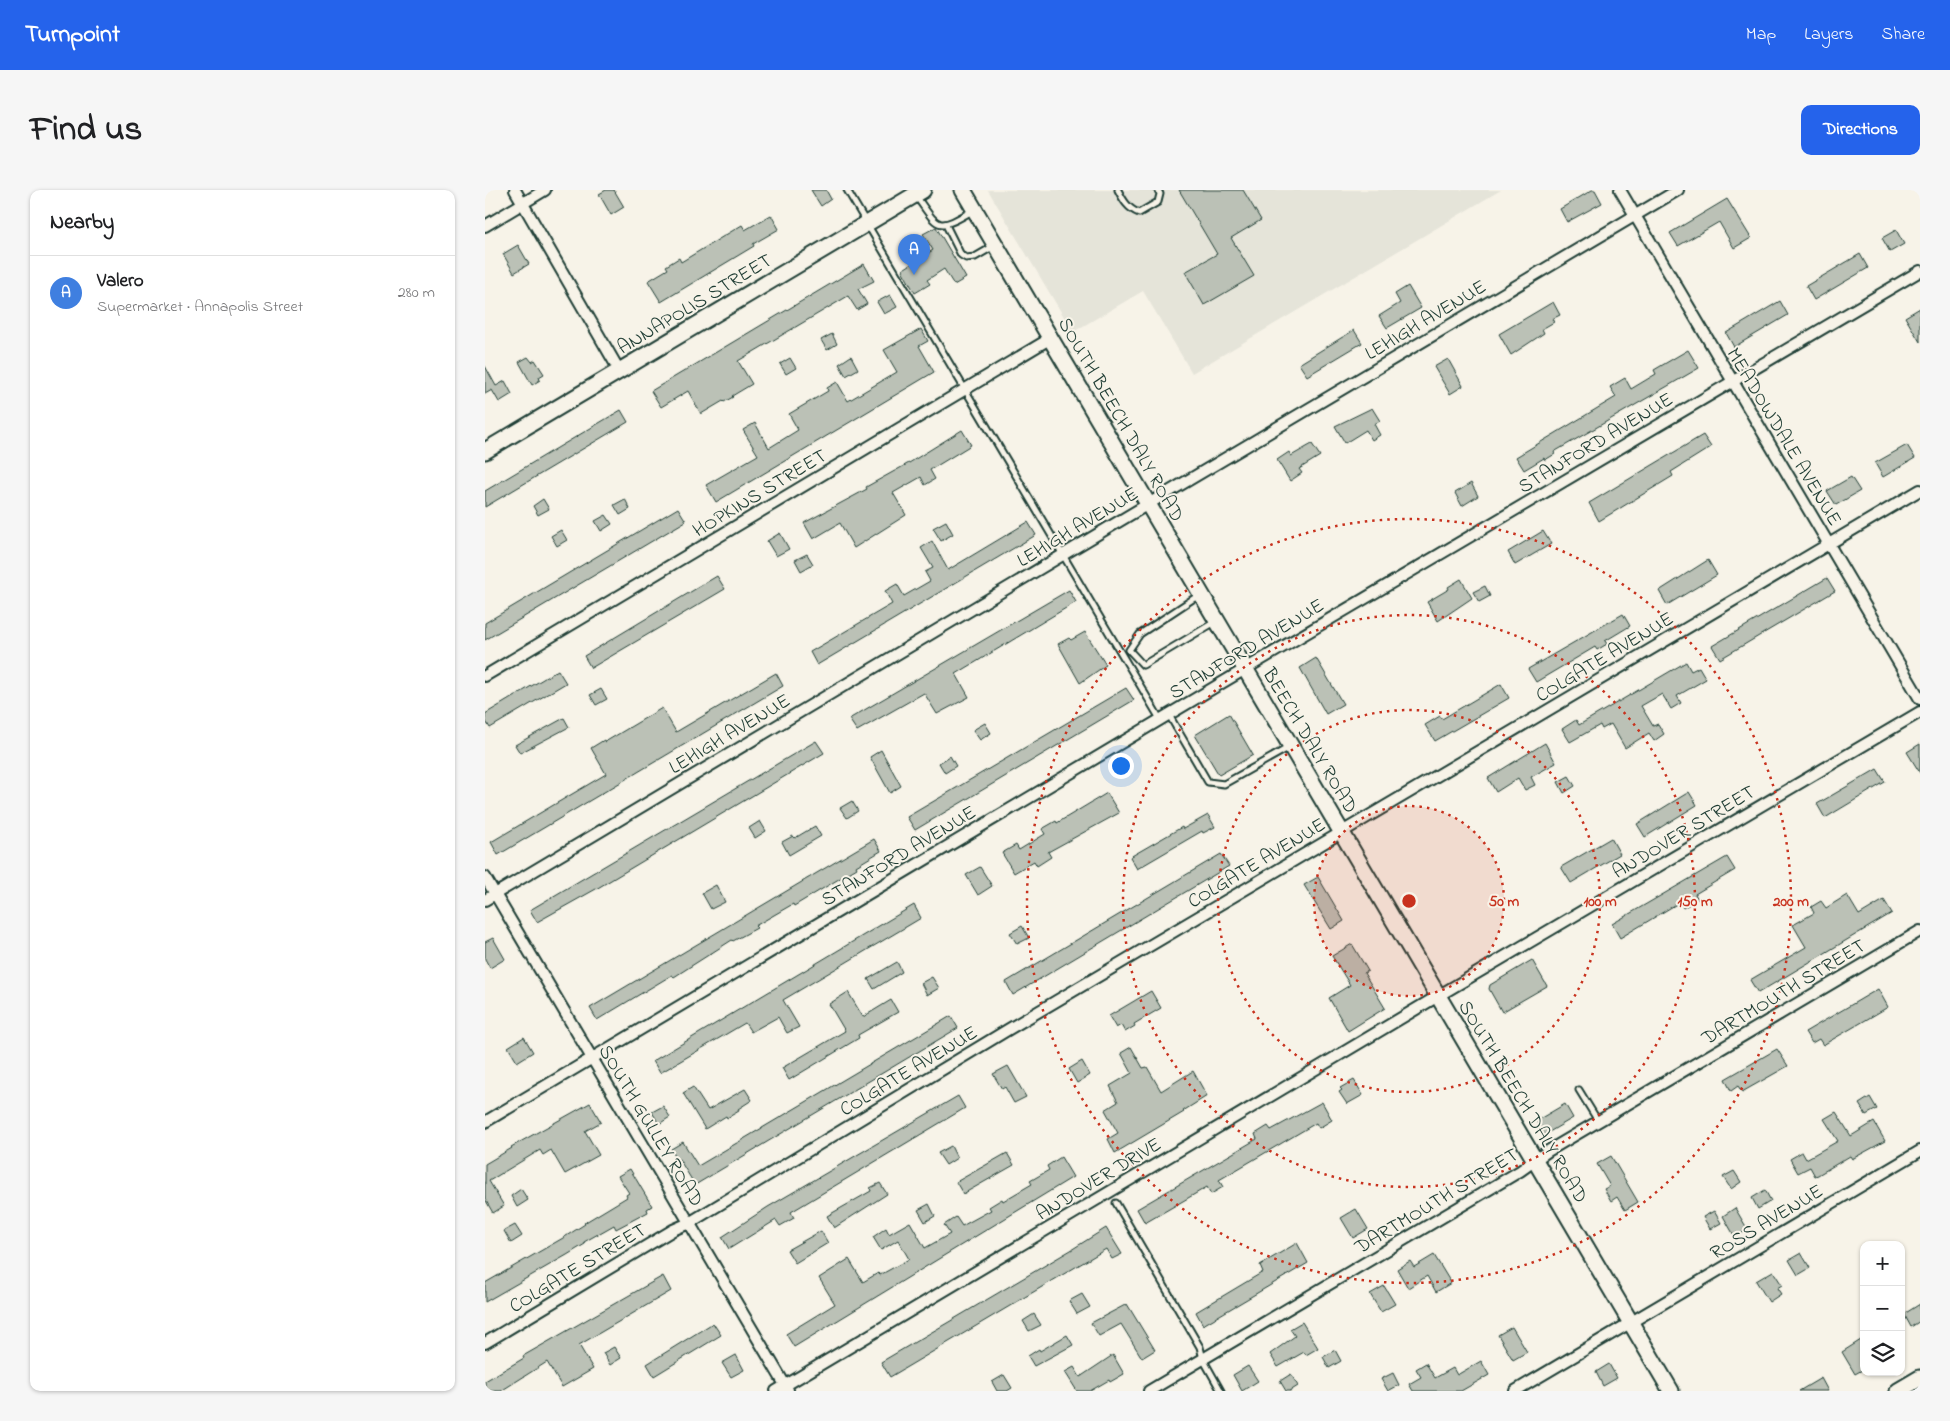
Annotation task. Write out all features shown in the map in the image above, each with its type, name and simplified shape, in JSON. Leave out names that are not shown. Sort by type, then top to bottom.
[{"type":"main road","name":"SOUTH BEECH DALY ROAD","points":[[963,190],[1245,669]]},
{"type":"main road","name":"ANNAPOLIS STREET","points":[[485,451],[867,224],[916,192]]},
{"type":"main road","name":"BEECH DALY ROAD","points":[[1245,669],[1341,831]]},
{"type":"main road","name":"SOUTH BEECH DALY ROAD","points":[[1341,831],[1671,1391]]},
{"type":"main road","points":[[1899,1391],[1920,1378]]},
{"type":"street","points":[[515,190],[619,370]]},
{"type":"street","points":[[485,226],[545,190]]},
{"type":"street","name":"MEADOWDALE AVENUE","points":[[1620,190],[1920,699]]},
{"type":"street","name":"LEHIGH AVENUE","points":[[485,900],[1678,190]]},
{"type":"street","name":"STANFORD AVENUE","points":[[485,1122],[1245,669],[1920,271]]},
{"type":"street","name":"HOPKINS STREET","points":[[485,676],[1051,338]]},
{"type":"street","name":"COLGATE AVENUE","points":[[689,1223],[1017,1024],[1341,831],[1920,490]]},
{"type":"street","name":"ANDOVER STREET","points":[[1438,996],[1920,712]]},
{"type":"street","name":"SOUTH GULLEY ROAD","points":[[485,877],[689,1223],[783,1389]]},
{"type":"street","name":"DARTMOUTH STREET","points":[[1149,1391],[1520,1172],[1598,1121],[1920,930]]},
{"type":"street","name":"ANDOVER DRIVE","points":[[783,1389],[1438,996]]},
{"type":"street","name":"ROSS AVENUE","points":[[1515,1391],[1920,1151]]},
{"type":"street","name":"COLGATE STREET","points":[[485,1343],[673,1230],[689,1223]]},
{"type":"lane","points":[[847,190],[1063,555],[1165,717],[1209,782],[1224,784],[1291,746]]},
{"type":"lane","points":[[1118,190],[1132,211],[1139,213],[1158,202],[1160,194],[1158,190]]},
{"type":"lane","points":[[916,192],[934,222],[946,226],[961,255],[966,258],[975,256],[995,245]]},
{"type":"lane","points":[[946,226],[975,210]]},
{"type":"lane","points":[[1201,594],[1140,634],[1129,650],[1143,665],[1217,621]]},
{"type":"lane","points":[[1579,1090],[1598,1121]]},
{"type":"lane","points":[[1116,1203],[1200,1347],[1203,1359],[1221,1391]]},
{"type":"shaded area","points":[[988,190],[1501,190],[1192,373],[1143,291],[1073,332]]},
{"type":"building","points":[[606,190],[614,190],[624,207],[611,215],[599,194]]},
{"type":"building","points":[[811,190],[826,190],[831,199],[821,206]]},
{"type":"building","points":[[1179,190],[1243,190],[1261,220],[1231,238],[1254,276],[1204,305],[1185,272],[1217,254]]},
{"type":"building","points":[[1595,190],[1602,203],[1567,222],[1560,209]]},
{"type":"building","points":[[1727,199],[1751,238],[1734,248],[1719,222],[1678,246],[1670,233]]},
{"type":"building","points":[[771,215],[779,229],[661,302],[648,281],[668,269],[666,266],[679,258],[681,262],[742,225],[745,230]]},
{"type":"building","points":[[936,227],[966,278],[954,285],[944,269],[927,280],[930,284],[915,293],[902,270],[933,250],[923,234]]},
{"type":"building","points":[[1896,230],[1904,244],[1890,252],[1882,238]]},
{"type":"building","points":[[518,245],[529,264],[514,273],[503,254]]},
{"type":"building","points":[[1860,254],[1868,268],[1814,300],[1806,286]]},
{"type":"building","points":[[864,264],[874,281],[858,289],[867,304],[857,310],[848,296],[738,361],[752,384],[733,397],[701,414],[688,391],[661,407],[651,391]]},
{"type":"building","points":[[1408,286],[1421,308],[1387,328],[1379,316],[1400,303],[1395,294]]},
{"type":"building","points":[[890,295],[897,307],[884,314],[877,302]]},
{"type":"building","points":[[1780,301],[1788,315],[1734,347],[1726,333]]},
{"type":"building","points":[[1553,302],[1560,315],[1552,319],[1554,322],[1542,329],[1544,333],[1511,355],[1499,334]]},
{"type":"building","points":[[1920,308],[1920,342],[1905,317]]},
{"type":"building","points":[[921,329],[928,341],[919,346],[934,372],[716,502],[706,485],[758,455],[743,430],[755,423],[769,448],[798,430],[789,414],[828,391],[827,388],[837,382],[848,401],[897,372],[884,350]]},
{"type":"building","points":[[1354,330],[1362,343],[1307,376],[1299,364]]},
{"type":"building","points":[[832,334],[837,344],[827,350],[821,340]]},
{"type":"building","points":[[1688,350],[1699,368],[1554,452],[1555,454],[1545,460],[1544,458],[1524,470],[1516,457],[1616,397],[1610,387],[1625,378],[1631,389],[1656,374],[1654,370]]},
{"type":"building","points":[[851,356],[858,369],[846,376],[839,364]]},
{"type":"building","points":[[528,357],[532,362],[535,360],[544,374],[539,377],[540,380],[532,385],[519,362]]},
{"type":"building","points":[[790,358],[796,368],[786,374],[780,364]]},
{"type":"building","points":[[1448,359],[1463,386],[1450,394],[1434,367]]},
{"type":"building","points":[[485,366],[496,386],[505,381],[512,394],[499,402],[492,390],[485,394]]},
{"type":"building","points":[[1372,408],[1380,421],[1374,424],[1380,435],[1372,440],[1366,430],[1345,443],[1335,426]]},
{"type":"building","points":[[621,410],[628,422],[485,507],[485,491]]},
{"type":"building","points":[[962,430],[971,445],[930,470],[935,479],[925,485],[921,477],[893,493],[906,515],[854,548],[840,523],[813,539],[804,523],[867,489],[866,487]]},
{"type":"building","points":[[1703,435],[1711,447],[1671,472],[1673,476],[1599,521],[1589,503]]},
{"type":"building","points":[[1312,444],[1320,456],[1299,469],[1302,473],[1290,481],[1277,460],[1289,452],[1291,456]]},
{"type":"building","points":[[1907,445],[1915,458],[1883,477],[1875,463]]},
{"type":"building","points":[[1851,477],[1860,491],[1836,505],[1827,491]]},
{"type":"building","points":[[1471,483],[1478,496],[1462,506],[1455,493]]},
{"type":"building","points":[[543,499],[549,509],[538,515],[533,506]]},
{"type":"building","points":[[625,499],[630,509],[620,515],[614,505]]},
{"type":"building","points":[[678,508],[686,521],[485,640],[485,623]]},
{"type":"building","points":[[606,515],[612,524],[601,531],[595,521]]},
{"type":"building","points":[[946,521],[953,534],[941,541],[933,528]]},
{"type":"building","points":[[1028,522],[1036,535],[817,665],[810,652],[892,604],[885,591],[897,584],[904,596],[930,581],[925,572],[933,568],[921,548],[932,541],[948,570]]},
{"type":"building","points":[[561,530],[567,540],[557,546],[551,536]]},
{"type":"building","points":[[1543,531],[1551,544],[1515,565],[1508,552]]},
{"type":"building","points":[[780,533],[789,549],[776,556],[767,541]]},
{"type":"building","points":[[807,554],[813,564],[801,571],[795,560]]},
{"type":"building","points":[[1708,560],[1717,575],[1667,605],[1659,591]]},
{"type":"building","points":[[717,576],[725,589],[591,668],[584,656]]},
{"type":"building","points":[[1827,578],[1835,591],[1720,659],[1712,646]]},
{"type":"building","points":[[1461,579],[1472,598],[1438,621],[1427,602],[1449,589],[1448,587]]},
{"type":"building","points":[[1485,586],[1490,596],[1479,602],[1473,592]]},
{"type":"building","points":[[1069,590],[1076,602],[956,674],[969,697],[937,714],[924,693],[857,731],[849,719]]},
{"type":"building","points":[[1623,614],[1630,626],[1605,641],[1607,644],[1597,650],[1595,647],[1536,682],[1528,669]]},
{"type":"building","points":[[1085,632],[1106,665],[1080,683],[1058,644],[1069,638],[1071,640]]},
{"type":"building","points":[[1316,658],[1343,704],[1326,714],[1300,668]]},
{"type":"building","points":[[1686,662],[1691,671],[1699,667],[1706,679],[1677,696],[1681,703],[1671,709],[1662,694],[1641,706],[1653,726],[1658,724],[1664,734],[1654,741],[1649,733],[1625,748],[1611,724],[1602,729],[1600,725],[1570,742],[1562,729],[1576,720],[1579,725]]},
{"type":"building","points":[[558,670],[566,683],[490,728],[485,720],[485,714]]},
{"type":"building","points":[[776,673],[783,686],[498,855],[491,842],[606,774],[591,748],[604,740],[605,742],[662,708],[676,732]]},
{"type":"building","points":[[1501,684],[1509,698],[1435,741],[1425,725],[1440,716],[1442,719]]},
{"type":"building","points":[[1126,688],[1134,700],[915,830],[907,817]]},
{"type":"building","points":[[601,689],[607,699],[596,705],[590,695]]},
{"type":"building","points":[[1229,714],[1253,755],[1219,775],[1195,735]]},
{"type":"building","points":[[564,718],[569,727],[520,753],[515,745]]},
{"type":"building","points":[[985,723],[991,733],[980,740],[973,730]]},
{"type":"building","points":[[816,741],[824,753],[596,889],[537,922],[530,910]]},
{"type":"building","points":[[1545,743],[1556,763],[1531,777],[1535,785],[1525,790],[1518,778],[1496,792],[1488,778]]},
{"type":"building","points":[[1920,744],[1920,773],[1907,752]]},
{"type":"building","points":[[881,750],[901,786],[890,793],[870,757]]},
{"type":"building","points":[[950,756],[956,766],[945,773],[939,763]]},
{"type":"building","points":[[1877,769],[1885,782],[1825,818],[1817,804]]},
{"type":"building","points":[[1569,776],[1575,786],[1564,793],[1558,782]]},
{"type":"building","points":[[1689,792],[1697,805],[1645,837],[1637,824]]},
{"type":"building","points":[[1107,793],[1119,813],[1048,852],[1051,857],[1037,866],[1034,861],[1014,873],[1002,853],[1016,845],[1019,850],[1045,834],[1042,829],[1056,821],[1057,823]]},
{"type":"building","points":[[852,801],[858,811],[847,818],[840,808]]},
{"type":"building","points":[[1208,815],[1215,827],[1203,833],[1202,831],[1137,869],[1130,857],[1182,827],[1183,829]]},
{"type":"building","points":[[760,821],[766,831],[755,838],[749,828]]},
{"type":"building","points":[[815,826],[821,836],[789,855],[782,842],[793,836],[795,838]]},
{"type":"building","points":[[1611,838],[1620,854],[1571,883],[1561,867]]},
{"type":"building","points":[[874,839],[881,851],[856,866],[857,868],[794,906],[793,904],[755,926],[757,928],[732,940],[674,977],[672,975],[597,1020],[590,1008]]},
{"type":"building","points":[[1221,854],[1229,866],[1013,995],[1006,982]]},
{"type":"building","points":[[1727,857],[1735,870],[1695,894],[1698,899],[1683,908],[1680,902],[1620,938],[1612,924]]},
{"type":"building","points":[[980,867],[992,886],[978,895],[966,875]]},
{"type":"building","points":[[1318,877],[1344,921],[1331,929],[1304,885]]},
{"type":"building","points":[[716,885],[725,902],[711,909],[702,893]]},
{"type":"building","points":[[1847,895],[1859,915],[1884,900],[1892,913],[1758,993],[1750,980],[1806,947],[1793,925],[1814,913],[1811,907],[1821,901],[1826,908]]},
{"type":"building","points":[[914,905],[921,918],[783,1000],[799,1027],[787,1033],[778,1017],[751,1032],[745,1023],[660,1073],[653,1061]]},
{"type":"building","points":[[1022,926],[1029,938],[1017,944],[1010,933]]},
{"type":"building","points":[[493,938],[505,959],[490,968],[485,959],[485,942]]},
{"type":"building","points":[[1352,944],[1368,971],[1364,973],[1385,1008],[1348,1031],[1329,998],[1350,985],[1332,956]]},
{"type":"building","points":[[1532,960],[1547,986],[1502,1012],[1489,989],[1490,985]]},
{"type":"building","points":[[897,962],[902,972],[874,989],[868,979]]},
{"type":"building","points":[[932,977],[939,988],[927,995],[921,983]]},
{"type":"building","points":[[1878,989],[1888,1007],[1823,1045],[1819,1039],[1812,1043],[1805,1032]]},
{"type":"building","points":[[1151,991],[1161,1008],[1134,1024],[1135,1026],[1125,1032],[1121,1025],[1116,1028],[1109,1016]]},
{"type":"building","points":[[848,992],[863,1017],[891,1000],[898,1012],[858,1035],[859,1038],[789,1080],[782,1068],[845,1031],[829,1004]]},
{"type":"building","points":[[951,1016],[958,1028],[695,1185],[671,1149],[683,1142],[698,1166]]},
{"type":"building","points":[[524,1037],[533,1052],[517,1062],[508,1047]]},
{"type":"building","points":[[1131,1047],[1143,1068],[1147,1067],[1161,1091],[1193,1071],[1207,1096],[1115,1153],[1108,1139],[1118,1133],[1105,1110],[1118,1102],[1110,1086],[1132,1073],[1121,1053]]},
{"type":"building","points":[[1777,1049],[1788,1066],[1742,1092],[1738,1086],[1731,1091],[1725,1079]]},
{"type":"building","points":[[1082,1061],[1090,1075],[1077,1083],[1069,1069]]},
{"type":"building","points":[[1008,1066],[1026,1097],[1014,1103],[1005,1087],[1002,1089],[993,1074]]},
{"type":"building","points":[[1354,1080],[1363,1095],[1347,1104],[1339,1092],[1342,1090],[1340,1088]]},
{"type":"building","points":[[693,1087],[708,1110],[745,1089],[752,1100],[738,1109],[739,1111],[727,1118],[726,1116],[705,1129],[683,1093]]},
{"type":"building","points":[[958,1096],[965,1108],[791,1212],[794,1218],[780,1226],[776,1220],[729,1249],[722,1237],[768,1207]]},
{"type":"building","points":[[1870,1097],[1877,1109],[1866,1115],[1859,1104]]},
{"type":"building","points":[[1322,1102],[1332,1120],[1319,1128],[1316,1123],[1219,1180],[1223,1187],[1211,1194],[1207,1187],[1145,1223],[1137,1209],[1257,1139],[1255,1134],[1268,1126],[1271,1130]]},
{"type":"building","points":[[590,1103],[601,1122],[585,1131],[599,1155],[565,1174],[551,1150],[543,1155],[540,1150],[489,1181],[504,1206],[493,1213],[485,1199],[485,1164],[511,1147]]},
{"type":"building","points":[[1565,1104],[1573,1118],[1544,1135],[1536,1121]]},
{"type":"building","points":[[663,1106],[670,1117],[659,1124],[652,1112]]},
{"type":"building","points":[[1836,1112],[1851,1136],[1874,1122],[1885,1141],[1852,1159],[1850,1156],[1818,1175],[1815,1176],[1810,1167],[1798,1173],[1790,1159],[1802,1152],[1806,1159],[1838,1141],[1824,1119]]},
{"type":"building","points":[[951,1146],[957,1158],[946,1165],[938,1153]]},
{"type":"building","points":[[1007,1153],[1014,1165],[963,1194],[956,1182]]},
{"type":"building","points":[[1611,1156],[1638,1202],[1625,1210],[1617,1197],[1611,1201],[1604,1189],[1610,1186],[1597,1164]]},
{"type":"building","points":[[1061,1157],[1073,1177],[794,1347],[786,1334],[835,1304],[819,1278],[849,1259],[863,1282],[909,1259],[898,1240],[881,1250],[873,1237],[886,1228],[889,1234],[910,1222],[925,1248],[950,1234],[944,1225],[956,1217],[962,1226],[991,1210],[989,1207],[1032,1184],[1030,1181],[1049,1170],[1047,1166]]},
{"type":"building","points":[[630,1169],[652,1206],[647,1209],[648,1212],[616,1229],[614,1225],[584,1242],[585,1244],[567,1255],[485,1302],[485,1283],[563,1238],[627,1197],[626,1195],[629,1193],[618,1176]]},
{"type":"building","points":[[1734,1171],[1741,1182],[1731,1189],[1723,1177]]},
{"type":"building","points":[[880,1183],[887,1194],[834,1228],[827,1216],[871,1191],[870,1188]]},
{"type":"building","points":[[521,1189],[528,1200],[517,1207],[511,1196]]},
{"type":"building","points":[[1765,1190],[1771,1201],[1758,1209],[1752,1198]]},
{"type":"building","points":[[929,1204],[935,1216],[925,1222],[918,1210]]},
{"type":"building","points":[[1735,1208],[1748,1230],[1735,1237],[1723,1216]]},
{"type":"building","points":[[1356,1209],[1368,1229],[1353,1238],[1341,1218]]},
{"type":"building","points":[[1714,1211],[1721,1223],[1710,1229],[1703,1217]]},
{"type":"building","points":[[515,1225],[522,1236],[511,1243],[504,1231]]},
{"type":"building","points":[[1106,1228],[1122,1254],[1112,1259],[1106,1249],[890,1377],[881,1362]]},
{"type":"building","points":[[821,1231],[828,1243],[795,1263],[787,1250]]},
{"type":"building","points":[[1297,1243],[1308,1263],[1203,1325],[1196,1312],[1263,1272],[1260,1265]]},
{"type":"building","points":[[1801,1253],[1810,1268],[1798,1275],[1789,1260]]},
{"type":"building","points":[[1434,1255],[1451,1283],[1436,1292],[1427,1276],[1408,1288],[1397,1269],[1410,1261],[1414,1267]]},
{"type":"building","points":[[1773,1271],[1782,1285],[1777,1288],[1781,1294],[1769,1302],[1756,1281]]},
{"type":"building","points":[[663,1276],[671,1291],[579,1345],[593,1369],[562,1387],[547,1362],[501,1391],[485,1391],[485,1381],[524,1358],[523,1356]]},
{"type":"building","points":[[1384,1286],[1395,1304],[1381,1312],[1370,1294]]},
{"type":"building","points":[[1082,1294],[1090,1307],[1077,1314],[1069,1301]]},
{"type":"building","points":[[1127,1304],[1155,1350],[1142,1358],[1121,1324],[1099,1336],[1091,1323]]},
{"type":"building","points":[[1920,1304],[1920,1321],[1911,1327],[1905,1313]]},
{"type":"building","points":[[1034,1314],[1041,1325],[1029,1331],[1023,1321]]},
{"type":"building","points":[[1302,1322],[1318,1348],[1306,1355],[1304,1352],[1278,1367],[1270,1354],[1295,1336],[1290,1329]]},
{"type":"building","points":[[713,1323],[721,1335],[654,1376],[647,1364]]},
{"type":"building","points":[[1512,1327],[1527,1352],[1513,1360],[1498,1335]]},
{"type":"building","points":[[1067,1335],[1073,1345],[1034,1366],[1028,1356]]},
{"type":"building","points":[[1860,1341],[1860,1371],[1855,1374],[1842,1352]]},
{"type":"building","points":[[614,1347],[621,1358],[610,1365],[603,1353]]},
{"type":"building","points":[[1335,1350],[1341,1361],[1329,1368],[1323,1357]]},
{"type":"building","points":[[736,1355],[744,1370],[731,1377],[722,1363]]},
{"type":"building","points":[[1113,1355],[1124,1374],[1090,1391],[1077,1391],[1065,1372],[1074,1367],[1080,1377]]},
{"type":"building","points":[[1481,1361],[1489,1375],[1461,1391],[1413,1391],[1409,1384],[1421,1377],[1416,1369],[1426,1363],[1435,1378],[1453,1368],[1457,1375]]},
{"type":"building","points":[[1609,1364],[1617,1378],[1603,1386],[1596,1372]]},
{"type":"building","points":[[1248,1366],[1258,1381],[1242,1391],[1233,1375]]},
{"type":"building","points":[[1393,1373],[1399,1385],[1388,1391],[1381,1379]]},
{"type":"building","points":[[1291,1374],[1298,1386],[1290,1391],[1286,1391],[1280,1381]]},
{"type":"building","points":[[1004,1375],[1012,1388],[1007,1391],[997,1391],[992,1382]]},
{"type":"building","points":[[1821,1378],[1828,1391],[1799,1391]]},
{"type":"place","name":"Valero","points":[[914,275]]}]
